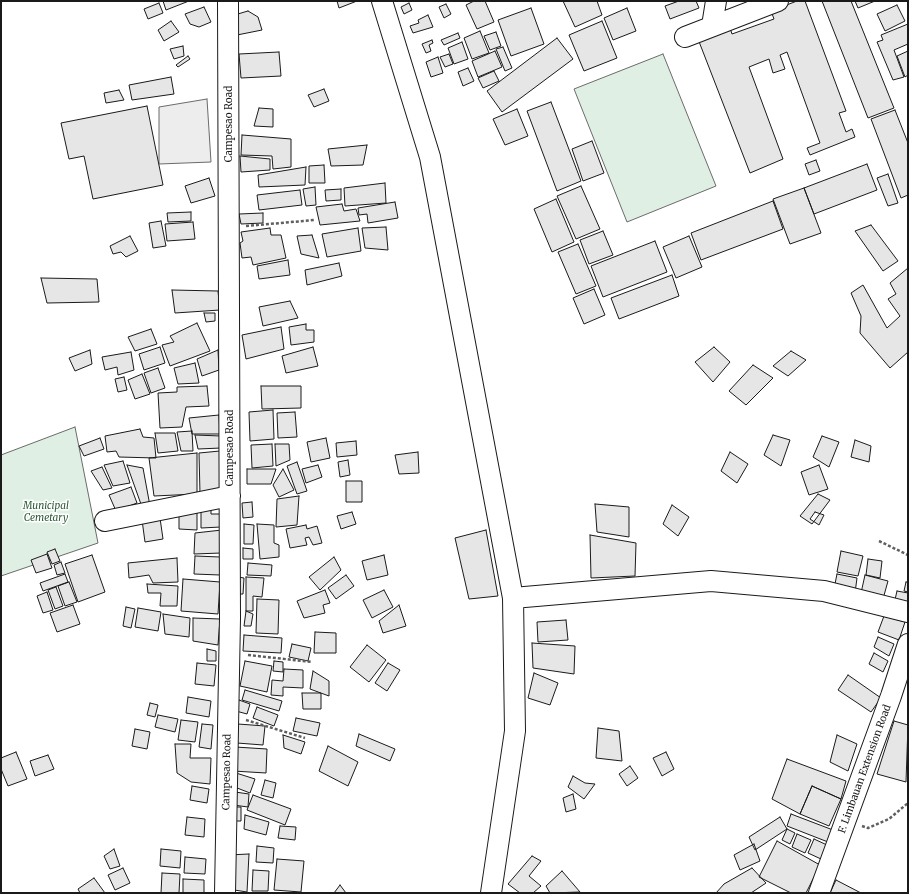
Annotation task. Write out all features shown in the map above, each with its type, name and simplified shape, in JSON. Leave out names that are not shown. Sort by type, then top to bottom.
[{"type":"street","points":[[382,1],[430,156],[513,598],[515,731],[491,893]]},
{"type":"street","points":[[712,26],[716,1]]},
{"type":"street","points":[[685,37],[778,1]]},
{"type":"street","name":"Campesao Road","points":[[225,893],[230,496],[230,2]]},
{"type":"street","points":[[105,521],[230,496]]},
{"type":"street","points":[[513,598],[622,590],[711,581],[824,591],[908,612]]},
{"type":"street","name":"F. Limbauan Extension Road","points":[[820,893],[908,644]]},
{"type":"path","points":[[230,228],[315,220]]},
{"type":"path","points":[[880,542],[908,555]]},
{"type":"path","points":[[229,653],[312,662]]},
{"type":"path","points":[[228,714],[305,738]]},
{"type":"path","points":[[846,822],[868,828],[889,819],[908,803]]},
{"type":"green space","points":[[663,54],[716,186],[627,222],[574,89]]},
{"type":"green space","name":"Municipal Cemetary","points":[[75,427],[98,543],[1,576],[1,455]]},
{"type":"shaded area","points":[[207,99],[211,162],[159,164],[159,107]]},
{"type":"building","points":[[163,1],[189,1],[166,10]]},
{"type":"building","points":[[337,1],[357,1],[339,8]]},
{"type":"building","points":[[474,1],[485,1],[494,22],[477,29],[466,5]]},
{"type":"building","points":[[563,1],[597,1],[602,15],[575,27]]},
{"type":"building","points":[[679,1],[696,1],[699,8],[670,19],[665,6]]},
{"type":"building","points":[[797,1],[805,1],[846,111],[839,113],[846,132],[852,129],[855,137],[810,155],[807,148],[820,143],[787,52],[780,55],[785,69],[773,73],[769,59],[749,67],[783,159],[750,173],[698,39],[730,28],[732,34],[774,19],[771,11]]},
{"type":"building","points":[[822,1],[851,1],[894,108],[868,118]]},
{"type":"building","points":[[855,1],[875,1],[858,8]]},
{"type":"building","points":[[159,3],[163,13],[148,19],[144,9]]},
{"type":"building","points":[[409,3],[412,10],[404,14],[401,7]]},
{"type":"building","points":[[446,4],[451,14],[444,18],[439,7]]},
{"type":"building","points":[[897,5],[905,21],[885,31],[877,14]]},
{"type":"building","points":[[204,7],[211,22],[199,27],[190,24],[185,14]]},
{"type":"building","points":[[531,8],[544,44],[511,56],[498,20]]},
{"type":"building","points":[[627,8],[636,31],[613,40],[604,18]]},
{"type":"building","points":[[248,11],[258,17],[262,30],[237,35],[231,16]]},
{"type":"building","points":[[428,15],[433,27],[413,33],[410,26],[419,23],[418,20]]},
{"type":"building","points":[[171,21],[179,32],[164,41],[158,30]]},
{"type":"building","points":[[602,21],[617,58],[584,71],[569,35]]},
{"type":"building","points":[[908,24],[908,44],[894,50],[904,77],[893,80],[877,42],[883,40],[881,35]]},
{"type":"building","points":[[480,31],[489,53],[472,59],[464,38]]},
{"type":"building","points":[[496,32],[501,46],[490,50],[484,36]]},
{"type":"building","points":[[458,33],[460,38],[444,45],[441,40]]},
{"type":"building","points":[[557,38],[573,59],[502,112],[487,91]]},
{"type":"building","points":[[432,40],[433,43],[429,45],[431,51],[426,53],[422,44]]},
{"type":"building","points":[[462,42],[468,59],[454,64],[448,48]]},
{"type":"building","points":[[183,46],[184,56],[174,59],[170,49]]},
{"type":"building","points":[[503,47],[512,68],[505,71],[496,49]]},
{"type":"building","points":[[495,51],[502,67],[478,77],[472,61]]},
{"type":"building","points":[[908,51],[908,75],[905,77],[897,56]]},
{"type":"building","points":[[279,52],[281,76],[241,78],[239,54]]},
{"type":"building","points":[[449,54],[453,64],[445,67],[440,57]]},
{"type":"building","points":[[188,56],[190,59],[178,67],[176,65]]},
{"type":"building","points":[[438,57],[443,73],[431,77],[426,62]]},
{"type":"building","points":[[468,68],[474,81],[463,86],[458,72]]},
{"type":"building","points":[[494,71],[499,81],[483,88],[478,78]]},
{"type":"building","points":[[171,77],[174,94],[132,100],[129,85]]},
{"type":"building","points":[[324,89],[329,101],[314,107],[308,95]]},
{"type":"building","points":[[119,90],[124,100],[106,103],[104,93]]},
{"type":"building","points":[[551,102],[581,181],[557,191],[527,111]]},
{"type":"building","points":[[147,106],[163,185],[93,199],[84,156],[69,159],[61,123]]},
{"type":"building","points":[[259,108],[273,109],[273,127],[254,126]]},
{"type":"building","points":[[517,109],[528,136],[505,145],[493,119]]},
{"type":"building","points":[[895,110],[908,143],[908,195],[901,198],[871,119]]},
{"type":"building","points":[[242,135],[291,139],[291,167],[273,169],[272,156],[241,155]]},
{"type":"building","points":[[592,141],[604,173],[583,181],[572,149]]},
{"type":"building","points":[[367,145],[363,165],[331,166],[328,149]]},
{"type":"building","points":[[240,156],[270,159],[270,170],[241,172]]},
{"type":"building","points":[[816,160],[820,171],[809,175],[805,164]]},
{"type":"building","points":[[867,164],[877,190],[814,214],[804,188]]},
{"type":"building","points":[[324,165],[325,183],[309,183],[309,166]]},
{"type":"building","points":[[306,167],[305,185],[259,187],[258,175]]},
{"type":"building","points":[[888,174],[898,203],[888,206],[877,178]]},
{"type":"building","points":[[209,178],[215,196],[191,203],[185,186]]},
{"type":"building","points":[[385,183],[386,203],[345,206],[344,188]]},
{"type":"building","points":[[581,186],[600,229],[576,239],[557,196]]},
{"type":"building","points":[[315,187],[316,205],[306,206],[303,189]]},
{"type":"building","points":[[804,188],[821,233],[790,244],[773,199]]},
{"type":"building","points":[[341,189],[341,200],[326,201],[325,190]]},
{"type":"building","points":[[300,190],[302,205],[259,210],[257,195]]},
{"type":"building","points":[[556,199],[574,242],[552,252],[534,209]]},
{"type":"building","points":[[773,201],[783,229],[701,260],[691,233]]},
{"type":"building","points":[[395,202],[398,218],[368,223],[367,214],[359,215],[358,208]]},
{"type":"building","points":[[342,204],[344,211],[356,209],[360,221],[320,225],[316,207]]},
{"type":"building","points":[[191,212],[191,221],[168,222],[167,213]]},
{"type":"building","points":[[263,213],[263,223],[241,224],[239,214]]},
{"type":"building","points":[[161,221],[166,246],[153,248],[149,223]]},
{"type":"building","points":[[193,222],[195,239],[167,241],[165,224]]},
{"type":"building","points":[[871,225],[898,261],[883,271],[855,231]]},
{"type":"building","points":[[386,227],[388,250],[365,248],[362,228]]},
{"type":"building","points":[[270,228],[271,235],[281,235],[286,258],[253,265],[251,257],[242,258],[240,243],[243,241],[241,232]]},
{"type":"building","points":[[358,228],[361,251],[327,257],[322,234]]},
{"type":"building","points":[[603,231],[613,255],[589,264],[580,240]]},
{"type":"building","points":[[312,235],[319,258],[301,254],[297,236]]},
{"type":"building","points":[[130,236],[138,251],[126,257],[121,252],[113,254],[110,246]]},
{"type":"building","points":[[689,236],[702,267],[676,278],[663,247]]},
{"type":"building","points":[[655,241],[667,272],[603,297],[591,266]]},
{"type":"building","points":[[578,244],[596,286],[576,294],[558,252]]},
{"type":"building","points":[[288,260],[290,275],[259,279],[257,266]]},
{"type":"building","points":[[339,263],[342,276],[307,285],[305,270]]},
{"type":"building","points":[[908,268],[908,352],[890,368],[860,333],[861,316],[851,293],[863,285],[887,328],[900,316],[888,299],[896,294],[890,283]]},
{"type":"building","points":[[672,275],[679,296],[619,319],[611,298]]},
{"type":"building","points":[[41,278],[97,279],[99,302],[47,303]]},
{"type":"building","points":[[594,289],[605,315],[584,324],[573,298]]},
{"type":"building","points":[[172,290],[218,291],[220,310],[175,313]]},
{"type":"building","points":[[290,301],[298,318],[263,326],[259,307]]},
{"type":"building","points":[[204,313],[215,313],[215,321],[206,322]]},
{"type":"building","points":[[197,323],[210,351],[170,366],[162,345],[174,342],[170,336]]},
{"type":"building","points":[[306,324],[306,330],[314,330],[314,342],[291,345],[289,327]]},
{"type":"building","points":[[281,327],[284,349],[246,359],[242,335]]},
{"type":"building","points":[[151,329],[157,344],[135,351],[128,337]]},
{"type":"building","points":[[160,347],[165,363],[144,370],[139,354]]},
{"type":"building","points":[[313,347],[318,366],[286,373],[282,356]]},
{"type":"building","points":[[714,347],[730,362],[713,382],[695,362]]},
{"type":"building","points":[[90,350],[92,364],[75,371],[69,358]]},
{"type":"building","points":[[218,350],[219,370],[202,376],[197,359]]},
{"type":"building","points":[[791,351],[806,360],[788,376],[773,366]]},
{"type":"building","points":[[131,352],[134,370],[118,375],[117,367],[105,370],[102,357]]},
{"type":"building","points":[[195,363],[199,383],[178,384],[174,368]]},
{"type":"building","points":[[753,365],[773,378],[746,405],[729,391]]},
{"type":"building","points":[[158,368],[165,388],[151,393],[144,373]]},
{"type":"building","points":[[142,374],[150,394],[135,399],[128,380]]},
{"type":"building","points":[[124,377],[127,390],[118,392],[115,379]]},
{"type":"building","points":[[207,386],[209,406],[186,407],[182,427],[160,428],[158,393],[177,392],[177,387]]},
{"type":"building","points":[[261,386],[301,386],[301,408],[262,409]]},
{"type":"building","points":[[273,410],[274,439],[250,441],[249,412]]},
{"type":"building","points":[[295,412],[297,437],[278,438],[277,413]]},
{"type":"building","points":[[219,415],[220,434],[192,434],[189,418]]},
{"type":"building","points":[[140,429],[143,437],[154,438],[156,458],[119,457],[116,451],[107,452],[105,436]]},
{"type":"building","points":[[192,431],[193,451],[181,451],[177,432]]},
{"type":"building","points":[[155,433],[175,433],[178,451],[158,453]]},
{"type":"building","points":[[195,435],[221,436],[221,448],[198,449]]},
{"type":"building","points":[[773,435],[790,440],[781,466],[764,455]]},
{"type":"building","points":[[822,436],[839,442],[829,467],[813,457]]},
{"type":"building","points":[[100,438],[104,449],[84,456],[79,446]]},
{"type":"building","points":[[326,438],[330,458],[311,462],[307,442]]},
{"type":"building","points":[[855,440],[871,446],[869,462],[851,457]]},
{"type":"building","points":[[356,441],[357,455],[337,457],[336,443]]},
{"type":"building","points":[[272,444],[273,466],[252,468],[251,445]]},
{"type":"building","points":[[275,444],[289,444],[290,460],[276,466]]},
{"type":"building","points":[[220,451],[222,491],[200,494],[199,453]]},
{"type":"building","points":[[418,452],[419,473],[399,474],[395,455]]},
{"type":"building","points":[[730,452],[748,464],[737,483],[721,471]]},
{"type":"building","points":[[197,453],[197,494],[154,496],[149,458]]},
{"type":"building","points":[[348,460],[350,475],[340,477],[338,462]]},
{"type":"building","points":[[123,461],[130,483],[113,486],[104,465]]},
{"type":"building","points":[[297,462],[307,491],[297,494],[287,466]]},
{"type":"building","points":[[127,465],[143,468],[150,506],[142,507]]},
{"type":"building","points":[[318,465],[322,477],[306,483],[302,469]]},
{"type":"building","points":[[819,465],[828,489],[809,495],[801,472]]},
{"type":"building","points":[[102,467],[112,488],[103,490],[91,471]]},
{"type":"building","points":[[247,469],[276,469],[271,484],[247,484]]},
{"type":"building","points":[[283,469],[294,490],[279,497],[273,485]]},
{"type":"building","points":[[346,481],[362,481],[362,502],[346,502]]},
{"type":"building","points":[[131,487],[137,503],[116,511],[109,495]]},
{"type":"building","points":[[818,494],[830,500],[812,524],[800,516]]},
{"type":"building","points":[[299,496],[297,525],[276,527],[277,499]]},
{"type":"building","points":[[252,502],[253,517],[243,518],[242,503]]},
{"type":"building","points":[[595,504],[629,507],[629,537],[597,532]]},
{"type":"building","points":[[211,505],[211,514],[221,514],[221,527],[201,528],[201,506]]},
{"type":"building","points":[[672,505],[689,517],[678,536],[663,524]]},
{"type":"building","points":[[179,511],[197,511],[197,530],[179,529]]},
{"type":"building","points":[[352,512],[356,524],[341,529],[337,516]]},
{"type":"building","points":[[815,512],[824,515],[819,525],[810,519]]},
{"type":"building","points":[[160,518],[163,539],[145,542],[142,520]]},
{"type":"building","points":[[244,524],[254,525],[253,544],[244,544]]},
{"type":"building","points":[[257,524],[274,525],[274,543],[279,545],[279,557],[260,559]]},
{"type":"building","points":[[306,525],[307,529],[317,526],[322,543],[313,545],[309,537],[305,538],[307,545],[290,548],[286,529]]},
{"type":"building","points":[[222,530],[221,553],[194,554],[195,533]]},
{"type":"building","points":[[486,530],[498,596],[469,599],[455,538]]},
{"type":"building","points":[[590,535],[636,543],[635,576],[591,578]]},
{"type":"building","points":[[243,548],[253,549],[253,559],[243,559]]},
{"type":"building","points":[[55,549],[60,561],[52,564],[47,552]]},
{"type":"building","points":[[841,551],[863,556],[858,576],[837,572]]},
{"type":"building","points":[[47,554],[52,568],[36,573],[31,560]]},
{"type":"building","points":[[92,555],[105,592],[78,602],[65,564]]},
{"type":"building","points":[[384,555],[388,575],[367,580],[362,561]]},
{"type":"building","points":[[195,556],[220,557],[220,575],[194,574]]},
{"type":"building","points":[[334,557],[341,570],[320,590],[309,577]]},
{"type":"building","points":[[177,558],[178,582],[153,583],[149,575],[129,578],[128,563]]},
{"type":"building","points":[[868,559],[882,561],[880,578],[866,575]]},
{"type":"building","points":[[61,562],[65,573],[57,575],[54,565]]},
{"type":"building","points":[[248,563],[272,565],[271,576],[247,575]]},
{"type":"building","points":[[65,574],[68,582],[43,591],[40,583]]},
{"type":"building","points":[[837,574],[857,578],[855,593],[834,589]]},
{"type":"building","points":[[346,575],[354,586],[336,599],[328,588]]},
{"type":"building","points":[[865,575],[888,581],[883,599],[861,593]]},
{"type":"building","points":[[238,577],[244,578],[243,594],[238,594]]},
{"type":"building","points":[[246,577],[264,578],[262,597],[253,596],[253,611],[246,611]]},
{"type":"building","points":[[183,579],[220,582],[218,614],[181,611]]},
{"type":"building","points":[[69,582],[77,602],[65,606],[58,586]]},
{"type":"building","points":[[906,582],[908,582],[908,592],[904,591]]},
{"type":"building","points":[[147,584],[178,586],[177,606],[160,606],[161,593],[148,593]]},
{"type":"building","points":[[56,587],[63,606],[55,609],[48,590]]},
{"type":"building","points":[[325,590],[330,603],[323,605],[325,613],[304,618],[297,601]]},
{"type":"building","points":[[384,590],[393,607],[372,618],[363,600]]},
{"type":"building","points":[[897,591],[908,593],[908,607],[894,604]]},
{"type":"building","points":[[47,592],[53,610],[43,613],[37,596]]},
{"type":"building","points":[[257,599],[279,600],[278,634],[256,633]]},
{"type":"building","points":[[73,605],[80,624],[57,632],[50,613]]},
{"type":"building","points":[[399,605],[406,626],[383,633],[379,621]]},
{"type":"building","points":[[126,607],[135,609],[131,628],[123,626]]},
{"type":"building","points":[[138,608],[161,612],[158,631],[135,627]]},
{"type":"building","points":[[246,611],[253,614],[251,626],[244,626]]},
{"type":"building","points":[[163,614],[190,618],[189,637],[165,634]]},
{"type":"building","points":[[884,616],[905,622],[899,640],[878,632]]},
{"type":"building","points":[[193,618],[220,619],[218,645],[193,641]]},
{"type":"building","points":[[566,620],[568,640],[538,642],[537,622]]},
{"type":"building","points":[[315,632],[336,633],[336,653],[314,653]]},
{"type":"building","points":[[244,635],[282,638],[281,653],[243,651]]},
{"type":"building","points":[[878,637],[894,644],[889,656],[874,647]]},
{"type":"building","points":[[532,643],[575,646],[574,674],[533,668]]},
{"type":"building","points":[[292,644],[311,648],[308,661],[289,657]]},
{"type":"building","points":[[367,645],[386,660],[369,682],[350,667]]},
{"type":"building","points":[[207,649],[216,651],[216,661],[207,661]]},
{"type":"building","points":[[874,653],[888,661],[883,672],[869,664]]},
{"type":"building","points":[[245,661],[272,666],[267,692],[240,686]]},
{"type":"building","points":[[274,661],[283,662],[283,672],[273,671]]},
{"type":"building","points":[[197,663],[216,665],[214,686],[195,684]]},
{"type":"building","points":[[388,663],[400,670],[387,691],[375,683]]},
{"type":"building","points":[[284,669],[303,670],[303,688],[283,687],[283,696],[271,695],[272,680],[283,681]]},
{"type":"building","points":[[313,671],[329,681],[329,696],[310,689]]},
{"type":"building","points":[[534,673],[558,683],[550,705],[528,698]]},
{"type":"building","points":[[848,675],[881,698],[871,712],[838,690]]},
{"type":"building","points":[[245,690],[282,701],[279,711],[242,700]]},
{"type":"building","points":[[302,693],[321,693],[321,709],[303,709]]},
{"type":"building","points":[[188,697],[211,701],[209,717],[186,713]]},
{"type":"building","points":[[239,700],[250,704],[247,714],[236,711]]},
{"type":"building","points":[[150,703],[158,705],[155,717],[147,715]]},
{"type":"building","points":[[257,707],[278,715],[274,726],[253,718]]},
{"type":"building","points":[[158,715],[178,719],[175,732],[155,727]]},
{"type":"building","points":[[296,718],[320,723],[317,736],[293,731]]},
{"type":"building","points":[[181,720],[198,722],[195,742],[178,740]]},
{"type":"building","points":[[894,721],[908,725],[906,782],[877,774]]},
{"type":"building","points":[[202,724],[213,725],[211,749],[199,747]]},
{"type":"building","points":[[238,724],[265,726],[263,745],[237,743]]},
{"type":"building","points":[[598,728],[619,731],[622,761],[596,758]]},
{"type":"building","points":[[135,729],[150,732],[147,749],[132,746]]},
{"type":"building","points":[[359,734],[395,749],[390,761],[356,746]]},
{"type":"building","points":[[283,735],[305,742],[301,754],[284,748]]},
{"type":"building","points":[[837,735],[857,744],[848,771],[830,762]]},
{"type":"building","points":[[175,744],[191,744],[190,758],[211,758],[210,784],[191,782],[177,773]]},
{"type":"building","points":[[328,746],[358,762],[348,786],[319,771]]},
{"type":"building","points":[[235,747],[267,749],[266,773],[233,771]]},
{"type":"building","points":[[16,752],[27,779],[8,786],[1,769],[1,758]]},
{"type":"building","points":[[666,752],[674,769],[662,776],[653,758]]},
{"type":"building","points":[[48,755],[54,769],[35,776],[30,761]]},
{"type":"building","points":[[787,759],[846,781],[841,799],[812,786],[800,814],[772,799]]},
{"type":"building","points":[[630,766],[638,778],[627,786],[619,774]]},
{"type":"building","points":[[236,773],[255,779],[250,793],[232,786]]},
{"type":"building","points":[[573,776],[585,783],[595,784],[584,799],[568,787]]},
{"type":"building","points":[[265,780],[276,783],[273,798],[261,795]]},
{"type":"building","points":[[192,786],[209,789],[207,803],[190,800]]},
{"type":"building","points":[[812,786],[841,799],[829,826],[800,814]]},
{"type":"building","points":[[235,792],[249,794],[248,807],[233,805]]},
{"type":"building","points":[[573,794],[576,809],[566,812],[563,798]]},
{"type":"building","points":[[253,795],[291,809],[285,825],[247,810]]},
{"type":"building","points":[[230,807],[241,807],[241,821],[230,821]]},
{"type":"building","points":[[791,814],[833,830],[828,842],[787,826]]},
{"type":"building","points":[[245,815],[269,822],[266,835],[244,829]]},
{"type":"building","points":[[187,817],[205,819],[204,837],[185,835]]},
{"type":"building","points":[[780,817],[787,829],[755,850],[749,837]]},
{"type":"building","points":[[280,826],[296,827],[295,840],[278,838]]},
{"type":"building","points":[[787,829],[795,833],[790,844],[782,840]]},
{"type":"building","points":[[797,834],[811,840],[805,853],[792,847]]},
{"type":"building","points":[[814,839],[827,845],[821,859],[808,853]]},
{"type":"building","points":[[777,841],[820,865],[806,893],[791,893],[759,877]]},
{"type":"building","points":[[754,844],[760,861],[740,870],[734,855]]},
{"type":"building","points":[[257,846],[274,848],[273,863],[256,862]]},
{"type":"building","points":[[114,849],[120,866],[110,869],[104,856]]},
{"type":"building","points":[[161,849],[181,851],[180,868],[160,866]]},
{"type":"building","points":[[249,854],[247,892],[228,889],[228,855]]},
{"type":"building","points":[[532,856],[541,861],[529,876],[541,886],[533,893],[520,893],[508,884]]},
{"type":"building","points":[[185,857],[206,859],[205,874],[184,873]]},
{"type":"building","points":[[277,859],[304,861],[301,892],[274,890]]},
{"type":"building","points":[[123,868],[130,883],[115,890],[108,875]]},
{"type":"building","points":[[752,868],[766,883],[751,893],[716,893],[724,884]]},
{"type":"building","points":[[253,870],[269,871],[268,891],[252,891]]},
{"type":"building","points":[[562,871],[580,892],[550,893],[546,886]]},
{"type":"building","points":[[162,873],[180,874],[179,893],[161,893]]},
{"type":"building","points":[[94,878],[105,893],[80,893],[78,889]]},
{"type":"building","points":[[183,879],[204,880],[204,893],[183,893]]},
{"type":"building","points":[[836,880],[861,893],[830,893]]},
{"type":"building","points":[[340,885],[346,893],[334,893]]}]
